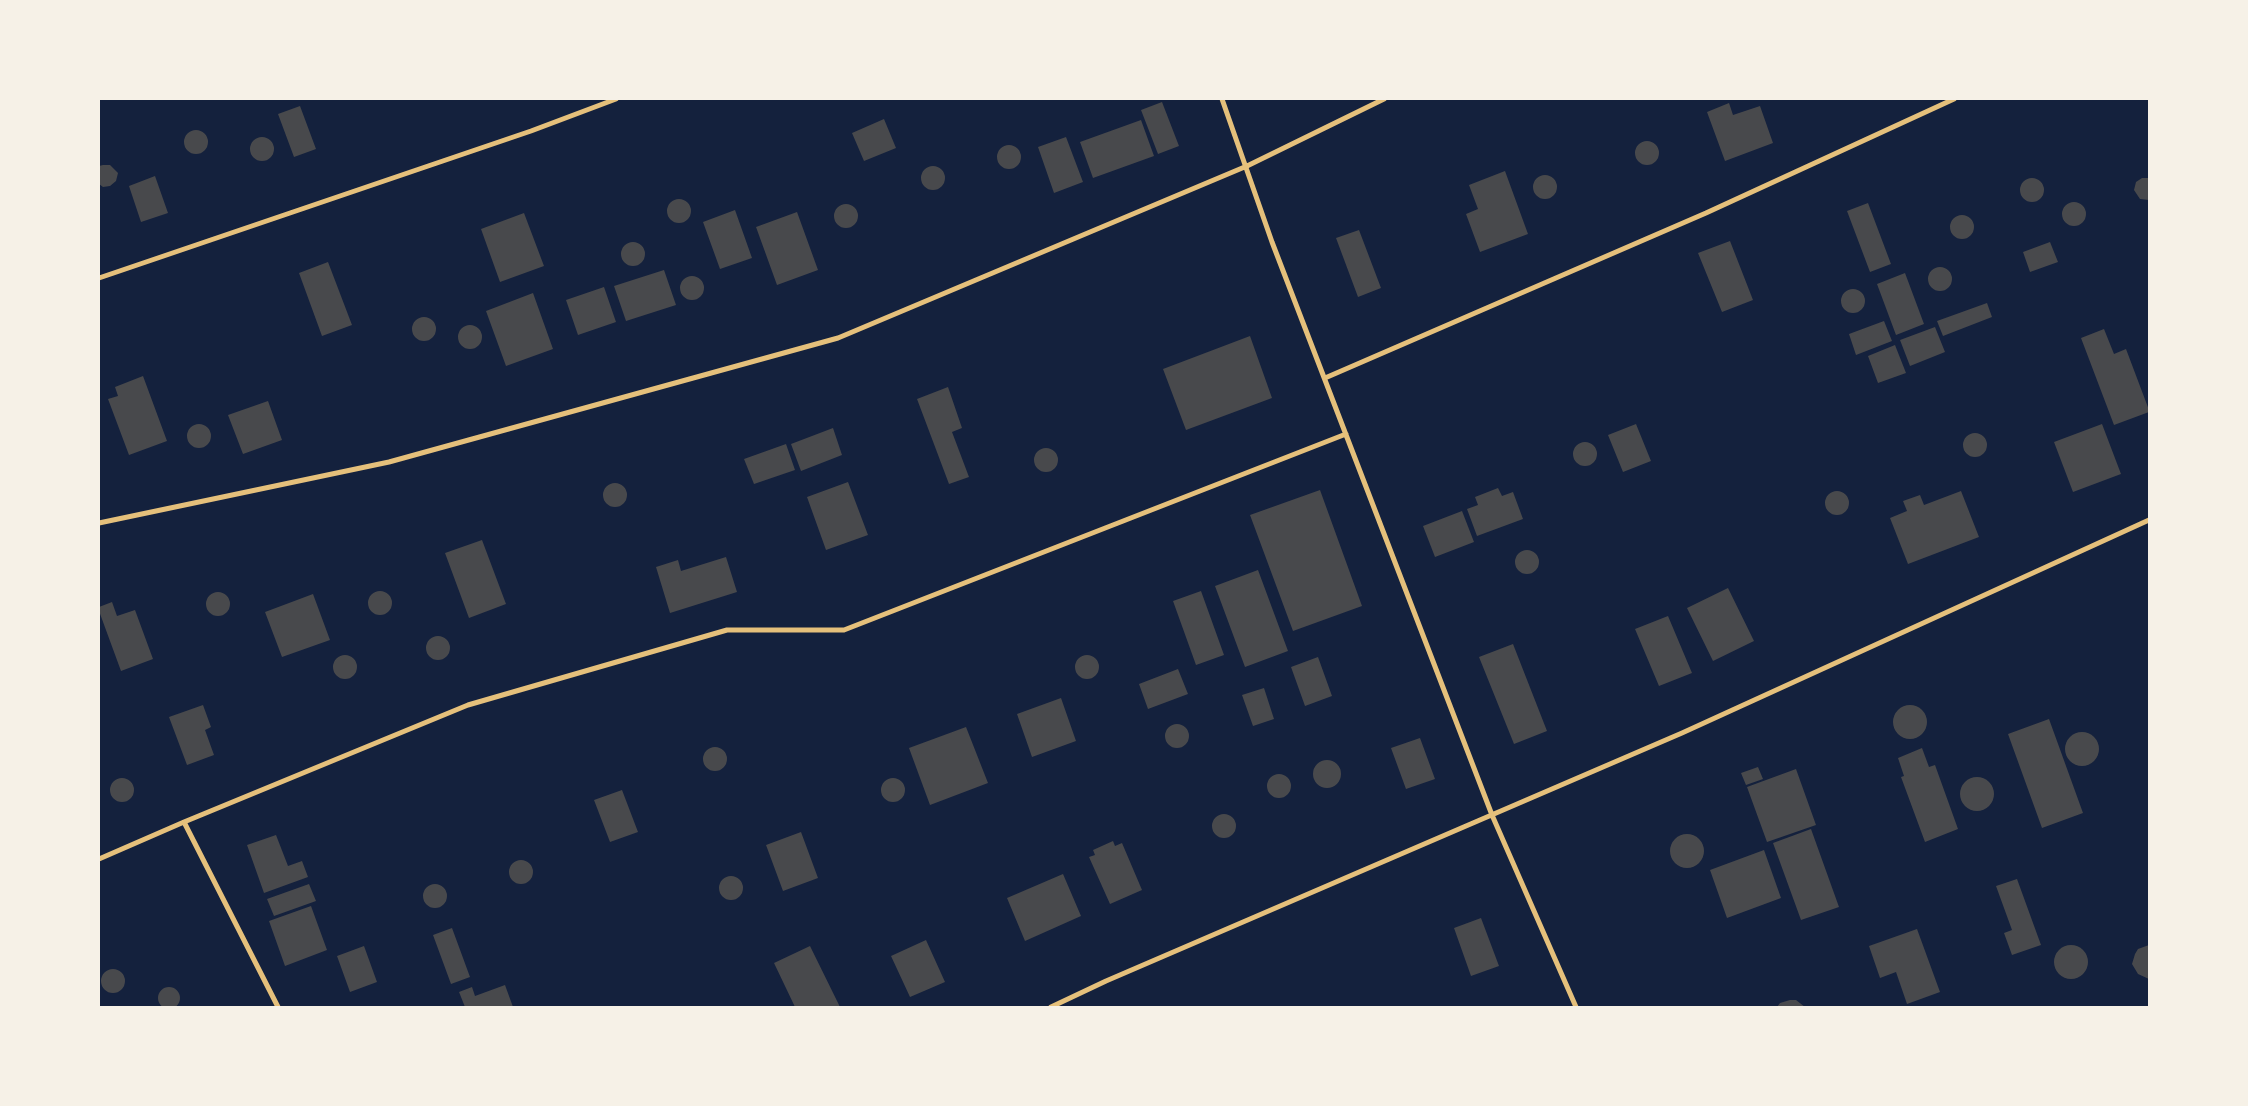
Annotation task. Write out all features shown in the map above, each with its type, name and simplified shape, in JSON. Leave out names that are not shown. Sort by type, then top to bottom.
[{"type":"street","points":[[99,278],[532,131],[616,99]]},
{"type":"street","points":[[1222,99],[1272,242],[1492,815],[1576,1007]]},
{"type":"street","points":[[99,523],[389,462],[838,338],[1247,166],[1384,99]]},
{"type":"street","points":[[1325,378],[1706,213],[1954,99]]},
{"type":"street","points":[[99,859],[468,705],[728,630],[844,630],[1346,434]]},
{"type":"street","points":[[1051,1007],[1114,977],[1682,732],[2149,520]]},
{"type":"street","points":[[184,822],[278,1007]]},
{"type":"building","points":[[1162,102],[1179,146],[1158,154],[1141,110]]},
{"type":"building","points":[[1729,103],[1733,115],[1760,106],[1773,143],[1725,161],[1707,112]]},
{"type":"building","points":[[300,106],[316,149],[294,157],[278,114]]},
{"type":"building","points":[[884,119],[896,148],[864,161],[852,133]]},
{"type":"building","points":[[1141,120],[1154,156],[1093,178],[1080,142]]},
{"type":"building","points":[[196,130],[204,134],[208,142],[204,150],[196,154],[188,150],[184,142],[188,134]]},
{"type":"building","points":[[262,137],[270,141],[274,149],[270,157],[262,161],[254,157],[250,149],[254,141]]},
{"type":"building","points":[[1066,137],[1083,182],[1054,193],[1038,147]]},
{"type":"building","points":[[1647,141],[1655,145],[1659,153],[1655,161],[1647,165],[1639,161],[1635,153],[1639,145]]},
{"type":"building","points":[[1009,145],[1017,149],[1021,157],[1017,165],[1009,169],[1001,165],[997,157],[1001,149]]},
{"type":"building","points":[[110,165],[118,173],[116,181],[110,186],[103,187],[99,184],[99,166]]},
{"type":"building","points":[[933,166],[941,170],[945,178],[941,186],[933,190],[925,186],[921,178],[925,170]]},
{"type":"building","points":[[1505,171],[1528,234],[1480,252],[1466,214],[1478,209],[1469,185]]},
{"type":"building","points":[[1545,175],[1553,179],[1557,187],[1553,195],[1545,199],[1537,195],[1533,187],[1537,179]]},
{"type":"building","points":[[155,176],[168,213],[141,222],[129,186]]},
{"type":"building","points":[[2032,178],[2040,182],[2044,190],[2040,198],[2032,202],[2024,198],[2020,190],[2024,182]]},
{"type":"building","points":[[2142,178],[2149,178],[2149,200],[2140,199],[2134,190],[2136,182]]},
{"type":"building","points":[[679,199],[687,203],[691,211],[687,219],[679,223],[671,219],[667,211],[671,203]]},
{"type":"building","points":[[2074,202],[2082,206],[2086,214],[2082,222],[2074,226],[2066,222],[2062,214],[2066,206]]},
{"type":"building","points":[[1868,203],[1891,264],[1870,272],[1847,211]]},
{"type":"building","points":[[846,204],[854,208],[858,216],[854,224],[846,228],[838,224],[834,216],[838,208]]},
{"type":"building","points":[[735,210],[752,258],[720,269],[703,222]]},
{"type":"building","points":[[797,212],[818,270],[777,285],[756,227]]},
{"type":"building","points":[[524,213],[544,266],[500,282],[481,229]]},
{"type":"building","points":[[1962,215],[1970,219],[1974,227],[1970,235],[1962,239],[1954,235],[1950,227],[1954,219]]},
{"type":"building","points":[[1359,230],[1381,288],[1358,297],[1336,238]]},
{"type":"building","points":[[1730,241],[1753,300],[1722,312],[1698,253]]},
{"type":"building","points":[[633,242],[641,246],[645,254],[641,262],[633,266],[625,262],[621,254],[625,246]]},
{"type":"building","points":[[2050,242],[2058,262],[2030,272],[2023,252]]},
{"type":"building","points":[[328,262],[352,325],[322,336],[299,273]]},
{"type":"building","points":[[1940,267],[1948,271],[1952,279],[1948,287],[1940,291],[1932,287],[1928,279],[1932,271]]},
{"type":"building","points":[[664,270],[676,305],[626,321],[614,286]]},
{"type":"building","points":[[1905,273],[1924,324],[1896,335],[1877,284]]},
{"type":"building","points":[[692,276],[700,280],[704,288],[700,296],[692,300],[684,296],[680,288],[684,280]]},
{"type":"building","points":[[604,287],[616,322],[578,335],[566,300]]},
{"type":"building","points":[[1853,289],[1861,293],[1865,301],[1861,309],[1853,313],[1845,309],[1841,301],[1845,293]]},
{"type":"building","points":[[533,293],[553,349],[506,366],[486,311]]},
{"type":"building","points":[[1987,303],[1992,317],[1943,336],[1937,321]]},
{"type":"building","points":[[424,317],[432,321],[436,329],[432,337],[424,341],[416,337],[412,329],[416,321]]},
{"type":"building","points":[[1884,321],[1892,341],[1856,355],[1849,334]]},
{"type":"building","points":[[470,325],[478,329],[482,337],[478,345],[470,349],[462,345],[458,337],[462,329]]},
{"type":"building","points":[[1935,327],[1945,352],[1910,366],[1900,340]]},
{"type":"building","points":[[2104,329],[2114,354],[2126,349],[2149,410],[2149,412],[2114,425],[2081,338]]},
{"type":"building","points":[[1250,336],[1272,398],[1186,430],[1163,369]]},
{"type":"building","points":[[1895,345],[1906,373],[1878,383],[1868,356]]},
{"type":"building","points":[[143,376],[167,441],[129,455],[108,399],[118,396],[115,387]]},
{"type":"building","points":[[948,387],[962,428],[952,432],[969,477],[949,484],[917,399]]},
{"type":"building","points":[[268,401],[282,440],[243,454],[228,415]]},
{"type":"building","points":[[199,424],[207,428],[211,436],[207,444],[199,448],[191,444],[187,436],[191,428]]},
{"type":"building","points":[[1636,424],[1651,461],[1623,472],[1608,435]]},
{"type":"building","points":[[2102,424],[2121,474],[2073,492],[2054,442]]},
{"type":"building","points":[[833,428],[842,455],[801,471],[791,444]]},
{"type":"building","points":[[1975,433],[1983,437],[1987,445],[1983,453],[1975,457],[1967,453],[1963,445],[1967,437]]},
{"type":"building","points":[[1585,442],[1593,446],[1597,454],[1593,462],[1585,466],[1577,462],[1573,454],[1577,446]]},
{"type":"building","points":[[786,444],[795,470],[754,484],[744,459]]},
{"type":"building","points":[[1046,448],[1054,452],[1058,460],[1054,468],[1046,472],[1038,468],[1034,460],[1038,452]]},
{"type":"building","points":[[848,482],[868,535],[826,550],[807,497]]},
{"type":"building","points":[[615,483],[623,487],[627,495],[623,503],[615,507],[607,503],[603,495],[607,487]]},
{"type":"building","points":[[1498,488],[1502,496],[1513,492],[1523,519],[1477,536],[1467,509],[1478,505],[1475,497]]},
{"type":"building","points":[[1320,490],[1362,606],[1293,631],[1250,515]]},
{"type":"building","points":[[1837,491],[1845,495],[1849,503],[1845,511],[1837,515],[1829,511],[1825,503],[1829,495]]},
{"type":"building","points":[[1961,491],[1979,537],[1908,564],[1890,518],[1907,511],[1903,501],[1920,495],[1924,505]]},
{"type":"building","points":[[1462,511],[1474,542],[1435,557],[1423,526]]},
{"type":"building","points":[[482,540],[506,604],[469,618],[445,553]]},
{"type":"building","points":[[1527,550],[1535,554],[1539,562],[1535,570],[1527,574],[1519,570],[1515,562],[1519,554]]},
{"type":"building","points":[[726,557],[737,592],[670,613],[656,567],[678,560],[681,571]]},
{"type":"building","points":[[1258,570],[1288,651],[1245,667],[1215,586]]},
{"type":"building","points":[[1728,588],[1754,641],[1713,661],[1687,608]]},
{"type":"building","points":[[380,591],[388,595],[392,603],[388,611],[380,615],[372,611],[368,603],[372,595]]},
{"type":"building","points":[[1201,591],[1224,655],[1196,665],[1173,601]]},
{"type":"building","points":[[218,592],[226,596],[230,604],[226,612],[218,616],[210,612],[206,604],[210,596]]},
{"type":"building","points":[[313,594],[330,640],[282,657],[265,612]]},
{"type":"building","points":[[112,602],[117,616],[135,610],[153,659],[121,671],[99,611],[99,607]]},
{"type":"building","points":[[1668,616],[1692,673],[1659,686],[1635,629]]},
{"type":"building","points":[[438,636],[446,640],[450,648],[446,656],[438,660],[430,656],[426,648],[430,640]]},
{"type":"building","points":[[1513,644],[1547,731],[1514,744],[1479,657]]},
{"type":"building","points":[[345,655],[353,659],[357,667],[353,675],[345,679],[337,675],[333,667],[337,659]]},
{"type":"building","points":[[1087,655],[1095,659],[1099,667],[1095,675],[1087,679],[1079,675],[1075,667],[1079,659]]},
{"type":"building","points":[[1318,657],[1332,696],[1305,706],[1291,667]]},
{"type":"building","points":[[1178,669],[1188,694],[1148,709],[1139,684]]},
{"type":"building","points":[[1264,688],[1274,719],[1253,726],[1242,695]]},
{"type":"building","points":[[1061,698],[1076,741],[1032,757],[1017,714]]},
{"type":"building","points":[[203,705],[211,727],[205,730],[214,755],[187,765],[169,717]]},
{"type":"building","points":[[1910,705],[1922,710],[1927,722],[1922,734],[1910,739],[1898,734],[1893,722],[1898,710]]},
{"type":"building","points":[[2049,719],[2083,813],[2042,828],[2008,734]]},
{"type":"building","points":[[1177,724],[1185,728],[1189,736],[1185,744],[1177,748],[1169,744],[1165,736],[1169,728]]},
{"type":"building","points":[[966,727],[988,783],[930,805],[909,748]]},
{"type":"building","points":[[2082,732],[2094,737],[2099,749],[2094,761],[2082,766],[2070,761],[2065,749],[2070,737]]},
{"type":"building","points":[[1420,738],[1435,779],[1406,789],[1391,748]]},
{"type":"building","points":[[715,747],[723,751],[727,759],[723,767],[715,771],[707,767],[703,759],[707,751]]},
{"type":"building","points":[[1922,748],[1929,767],[1935,765],[1958,829],[1925,842],[1901,777],[1904,776],[1898,758]]},
{"type":"building","points":[[1327,760],[1337,764],[1341,774],[1337,784],[1327,788],[1317,784],[1313,774],[1317,764]]},
{"type":"building","points":[[1758,767],[1763,779],[1746,785],[1741,773]]},
{"type":"building","points":[[1796,769],[1816,825],[1767,842],[1747,787]]},
{"type":"building","points":[[1279,774],[1287,778],[1291,786],[1287,794],[1279,798],[1271,794],[1267,786],[1271,778]]},
{"type":"building","points":[[1977,777],[1989,782],[1994,794],[1989,806],[1977,811],[1965,806],[1960,794],[1965,782]]},
{"type":"building","points":[[122,778],[130,782],[134,790],[130,798],[122,802],[114,798],[110,790],[114,782]]},
{"type":"building","points":[[893,778],[901,782],[905,790],[901,798],[893,802],[885,798],[881,790],[885,782]]},
{"type":"building","points":[[622,790],[638,832],[610,842],[594,800]]},
{"type":"building","points":[[1224,814],[1232,818],[1236,826],[1232,834],[1224,838],[1216,834],[1212,826],[1216,818]]},
{"type":"building","points":[[1811,829],[1839,907],[1801,920],[1773,843]]},
{"type":"building","points":[[801,832],[818,878],[783,891],[766,845]]},
{"type":"building","points":[[1687,834],[1699,839],[1704,851],[1699,863],[1687,868],[1675,863],[1670,851],[1675,839]]},
{"type":"building","points":[[276,835],[288,866],[302,861],[308,877],[264,893],[247,845]]},
{"type":"building","points":[[1113,841],[1115,846],[1122,843],[1142,890],[1110,904],[1089,857],[1095,855],[1093,850]]},
{"type":"building","points":[[1764,850],[1781,898],[1727,918],[1710,870]]},
{"type":"building","points":[[521,860],[529,864],[533,872],[529,880],[521,884],[513,880],[509,872],[513,864]]},
{"type":"building","points":[[1063,874],[1081,916],[1025,941],[1007,898]]},
{"type":"building","points":[[731,876],[739,880],[743,888],[739,896],[731,900],[723,896],[719,888],[723,880]]},
{"type":"building","points":[[2017,879],[2041,945],[2012,955],[2004,933],[2012,930],[1996,886]]},
{"type":"building","points":[[309,884],[316,901],[274,916],[267,899]]},
{"type":"building","points":[[435,884],[443,888],[447,896],[443,904],[435,908],[427,904],[423,896],[427,888]]},
{"type":"building","points":[[311,906],[327,950],[285,966],[269,921]]},
{"type":"building","points":[[1481,918],[1499,966],[1471,976],[1454,928]]},
{"type":"building","points":[[452,928],[470,977],[451,984],[433,935]]},
{"type":"building","points":[[1917,929],[1940,992],[1907,1004],[1896,972],[1880,978],[1869,946]]},
{"type":"building","points":[[926,940],[945,982],[910,997],[891,956]]},
{"type":"building","points":[[2071,945],[2083,950],[2088,962],[2083,974],[2071,979],[2059,974],[2054,962],[2059,950]]},
{"type":"building","points":[[2149,945],[2149,979],[2138,974],[2132,964],[2138,949]]},
{"type":"building","points":[[364,946],[377,982],[350,992],[337,956]]},
{"type":"building","points":[[810,946],[840,1007],[795,1007],[774,963]]},
{"type":"building","points":[[113,969],[121,973],[125,981],[121,989],[113,993],[105,989],[101,981],[105,973]]},
{"type":"building","points":[[505,985],[513,1007],[465,1007],[459,992],[472,987],[475,996]]},
{"type":"building","points":[[169,987],[177,990],[180,998],[177,1006],[169,1009],[161,1006],[158,998],[161,990]]},
{"type":"building","points":[[1796,1000],[1805,1007],[1777,1007],[1780,1003]]}]
